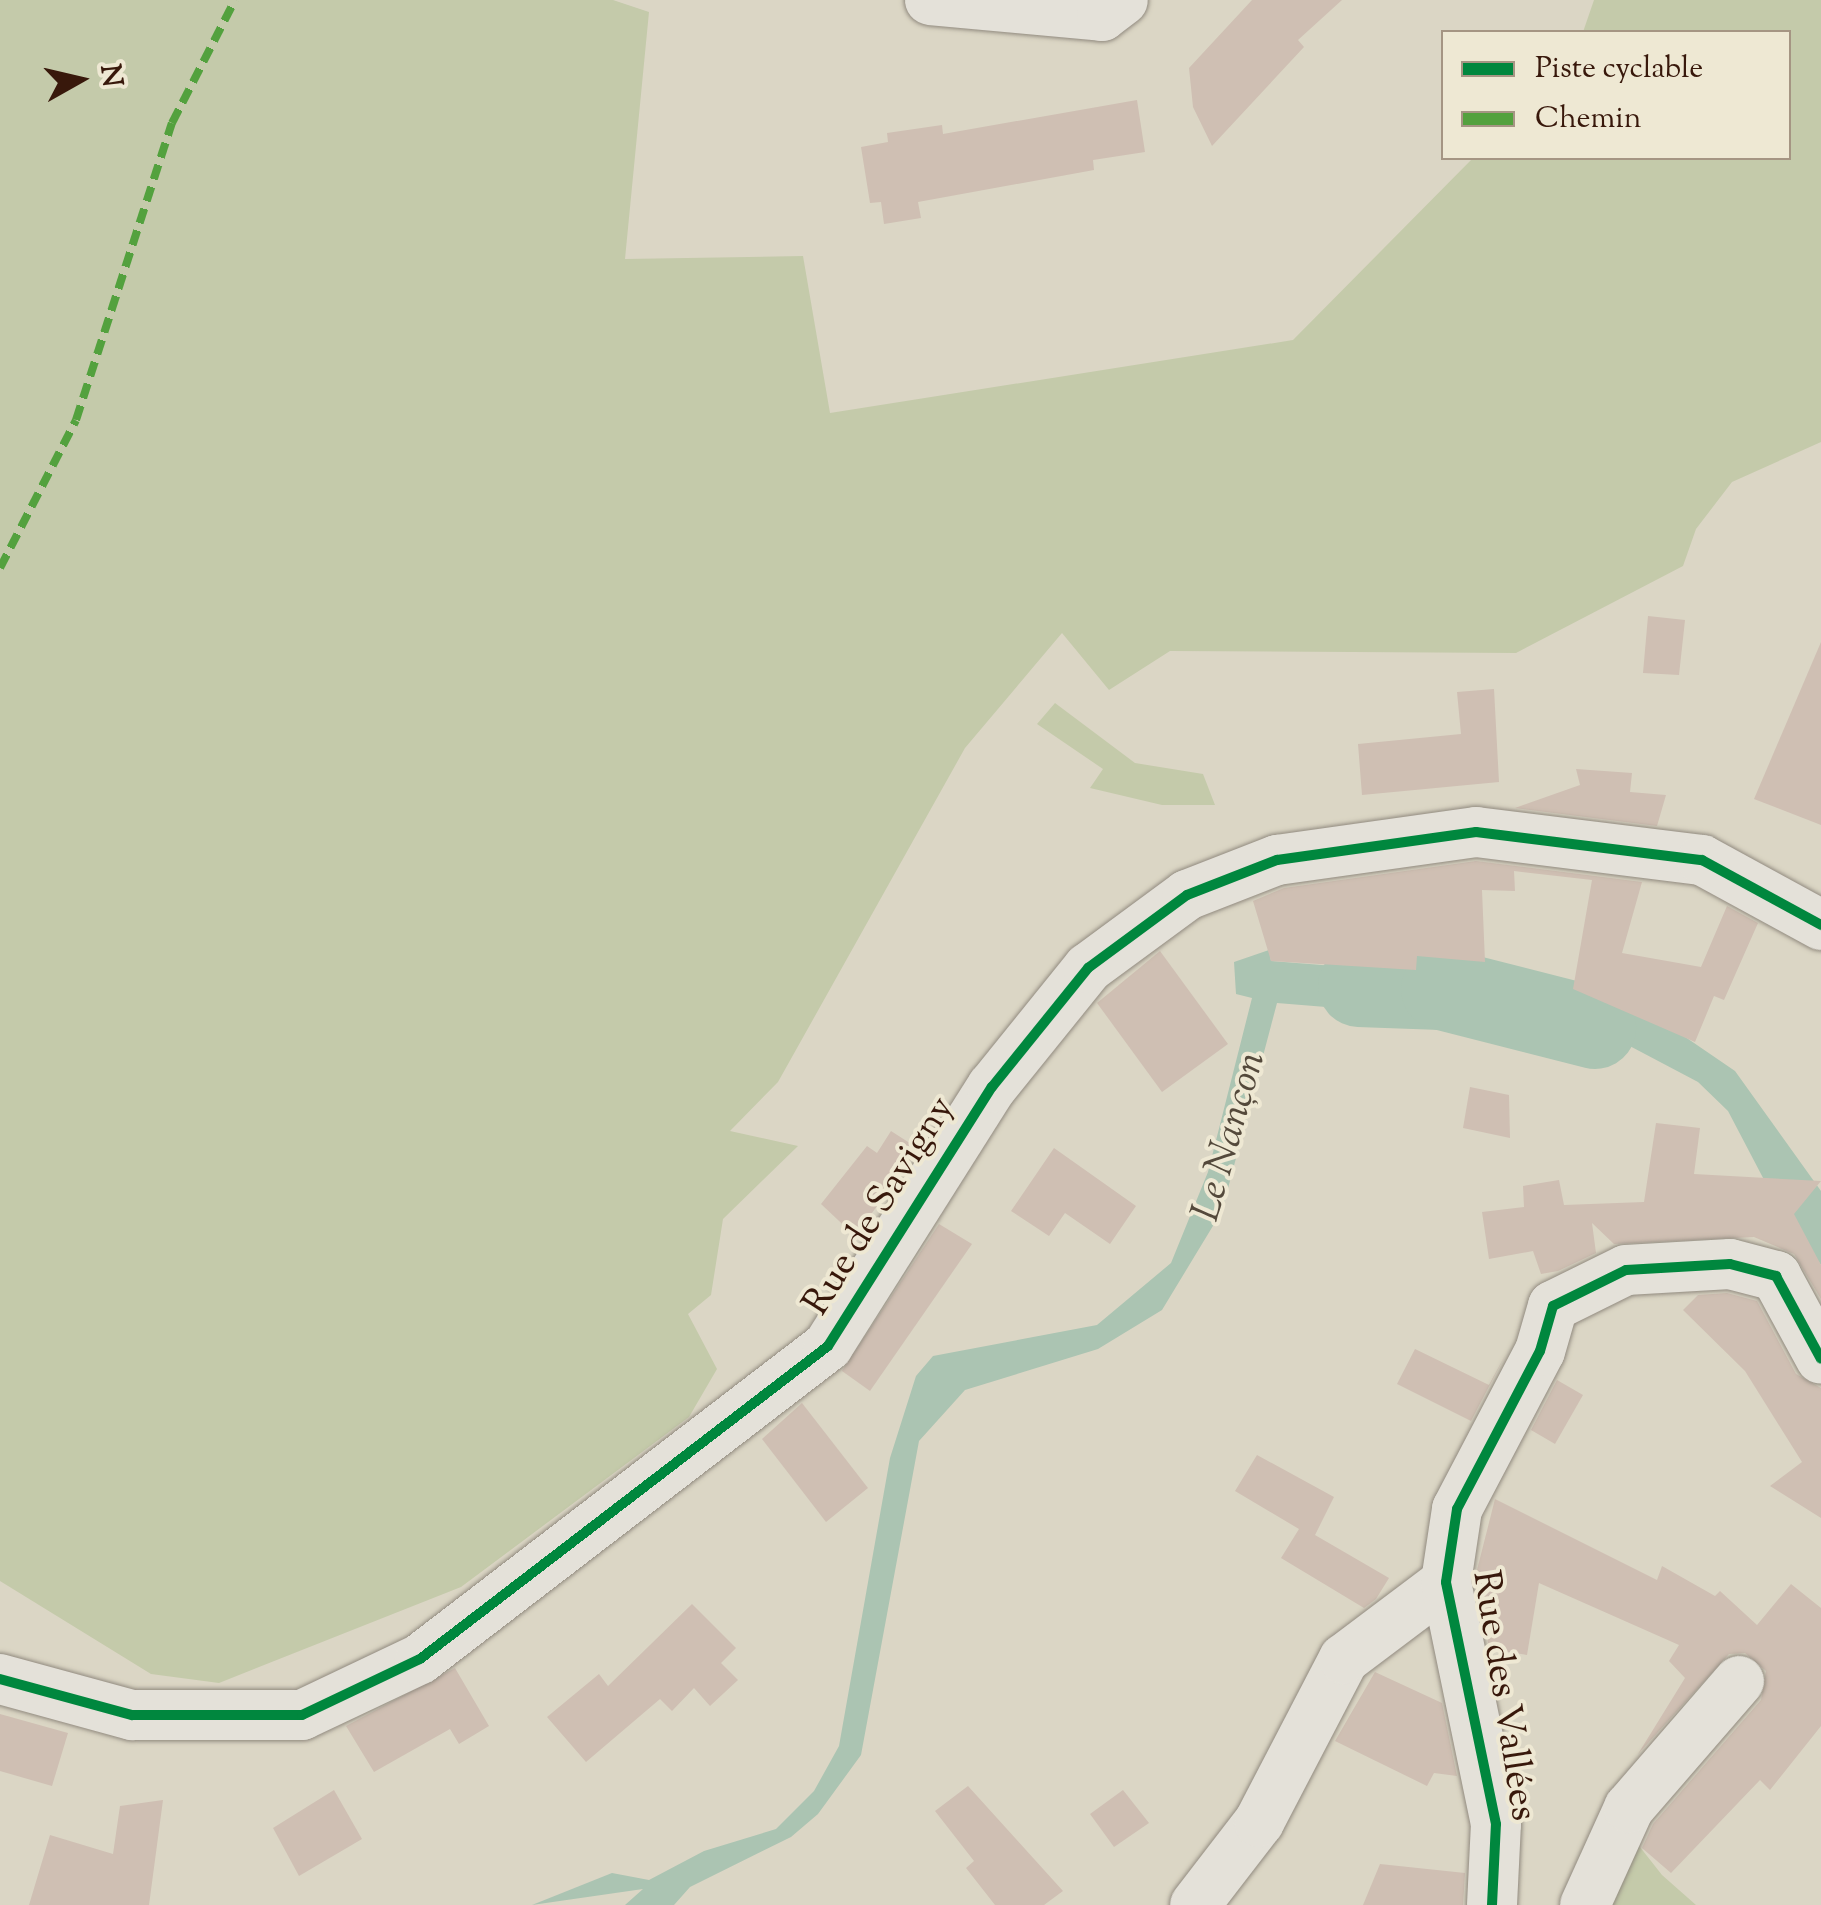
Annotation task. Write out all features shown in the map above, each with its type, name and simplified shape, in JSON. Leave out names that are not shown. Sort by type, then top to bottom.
[{"type":"street","points":[[930,0],[1102,16],[1123,0]]},
{"type":"street","name":"Rue de Savigny","points":[[0,1679],[132,1715],[302,1714],[420,1659],[828,1346],[992,1087],[1088,968],[1180,898],[1277,860],[1476,832],[1702,860],[1821,925]]},
{"type":"street","name":"Rue des Vallées","points":[[1492,1905],[1496,1824],[1446,1582],[1457,1509],[1540,1350],[1553,1306],[1626,1270],[1730,1264],[1776,1276],[1821,1360]]},
{"type":"street","points":[[1195,1905],[1259,1822],[1344,1659],[1446,1582]]},
{"type":"street","points":[[1584,1905],[1629,1808],[1739,1681]]},
{"type":"shaded area","points":[[0,0],[613,0],[649,12],[625,259],[803,256],[830,413],[1293,340],[1471,160],[1791,160],[1791,30],[1584,30],[1594,0],[1821,0],[1821,442],[1732,482],[1696,529],[1683,566],[1516,653],[1170,651],[1109,690],[1062,633],[965,748],[778,1082],[730,1131],[798,1146],[723,1219],[711,1295],[688,1314],[717,1369],[689,1417],[461,1587],[219,1683],[151,1674],[0,1581]]},
{"type":"shaded area","points":[[1055,703],[1135,763],[1203,774],[1215,805],[1162,805],[1090,788],[1103,769],[1037,724]]},
{"type":"shaded area","points":[[1636,1842],[1662,1875],[1696,1905],[1601,1905]]},
{"type":"water","points":[[1269,950],[1271,961],[1475,977],[1473,1019],[1277,1003],[1222,1211],[1162,1310],[1098,1349],[965,1390],[919,1441],[861,1755],[818,1814],[791,1837],[690,1887],[674,1905],[625,1905],[643,1889],[532,1905],[612,1873],[649,1880],[704,1851],[776,1829],[814,1791],[839,1746],[890,1458],[916,1376],[933,1356],[1097,1325],[1171,1263],[1208,1172],[1252,998],[1236,994],[1234,962]]},
{"type":"water","points":[[1486,978],[1607,1000],[1675,1030],[1735,1071],[1821,1191],[1821,1265],[1772,1195],[1728,1111],[1698,1082],[1607,1034],[1482,1021]]},
{"type":"building","points":[[1252,0],[1342,0],[1298,40],[1304,47],[1212,146],[1193,107],[1189,68]]},
{"type":"building","points":[[1137,100],[1145,152],[1093,160],[1094,170],[918,202],[921,218],[884,224],[881,202],[870,203],[861,147],[888,142],[887,133],[942,125],[943,134]]},
{"type":"building","points":[[1648,616],[1685,620],[1679,675],[1643,673]]},
{"type":"building","points":[[1821,642],[1821,825],[1754,799]]},
{"type":"building","points":[[1494,689],[1499,782],[1362,795],[1358,744],[1461,734],[1457,692]]},
{"type":"building","points":[[1576,769],[1632,773],[1630,792],[1666,795],[1657,826],[1515,808],[1580,785]]},
{"type":"building","points":[[1476,861],[1642,882],[1622,953],[1701,967],[1727,906],[1758,923],[1724,1000],[1714,996],[1695,1042],[1573,989],[1592,880],[1514,871],[1515,891],[1482,890],[1485,962],[1417,956],[1416,970],[1271,961],[1253,901],[1284,888]]},
{"type":"building","points":[[1160,951],[1228,1044],[1162,1092],[1097,1003]]},
{"type":"building","points":[[1470,1087],[1509,1095],[1510,1138],[1463,1128]]},
{"type":"building","points":[[1656,1123],[1700,1128],[1694,1174],[1821,1181],[1794,1214],[1821,1265],[1821,1299],[1794,1254],[1754,1237],[1614,1244],[1592,1223],[1596,1253],[1558,1271],[1541,1274],[1533,1251],[1489,1259],[1482,1212],[1524,1207],[1523,1186],[1559,1180],[1564,1205],[1644,1202]]},
{"type":"building","points":[[891,1131],[919,1149],[855,1236],[821,1204],[867,1146],[877,1153]]},
{"type":"building","points":[[1054,1148],[1136,1206],[1110,1244],[1065,1213],[1049,1236],[1011,1211]]},
{"type":"building","points":[[939,1224],[972,1244],[870,1391],[842,1371]]},
{"type":"building","points":[[1727,1293],[1757,1301],[1796,1374],[1821,1388],[1821,1518],[1770,1486],[1802,1462],[1745,1371],[1683,1310],[1698,1295]]},
{"type":"building","points":[[1415,1349],[1489,1385],[1507,1352],[1471,1421],[1397,1384]]},
{"type":"building","points":[[1557,1380],[1583,1395],[1555,1444],[1531,1430]]},
{"type":"building","points":[[802,1403],[868,1488],[826,1522],[762,1439]]},
{"type":"building","points":[[1257,1455],[1334,1497],[1315,1535],[1389,1578],[1376,1599],[1364,1608],[1281,1558],[1299,1529],[1235,1491]]},
{"type":"building","points":[[1495,1499],[1657,1580],[1662,1566],[1715,1596],[1720,1591],[1757,1625],[1791,1584],[1821,1608],[1821,1726],[1770,1790],[1760,1780],[1671,1873],[1642,1848],[1653,1824],[1761,1700],[1766,1671],[1745,1653],[1729,1654],[1638,1754],[1685,1678],[1669,1661],[1679,1645],[1539,1583],[1527,1655],[1489,1649],[1477,1570]]},
{"type":"building","points":[[692,1604],[736,1648],[721,1663],[738,1680],[710,1706],[694,1688],[672,1711],[660,1699],[586,1762],[547,1717],[599,1674],[608,1686]]},
{"type":"building","points":[[455,1668],[489,1726],[459,1744],[450,1729],[374,1772],[346,1726]]},
{"type":"building","points":[[1375,1672],[1442,1703],[1457,1776],[1434,1773],[1427,1786],[1335,1741]]},
{"type":"building","points":[[0,1714],[68,1733],[52,1786],[0,1771]]},
{"type":"building","points":[[968,1786],[1063,1891],[1044,1905],[995,1905],[966,1868],[974,1861],[935,1811]]},
{"type":"building","points":[[334,1790],[362,1839],[299,1876],[273,1828]]},
{"type":"building","points":[[1123,1790],[1149,1823],[1114,1847],[1090,1814]]},
{"type":"building","points":[[163,1800],[149,1905],[29,1905],[50,1835],[113,1854],[120,1806]]},
{"type":"building","points":[[1380,1864],[1465,1873],[1463,1905],[1363,1905]]},
{"type":"waterway","name":"Le Nançon","points":[[1359,986],[1442,989],[1595,1028]]},
{"type":"marked path","points":[[0,568],[76,420],[172,123],[235,0]]},
{"type":"cycle path","points":[[0,1679],[132,1715],[302,1715],[420,1659],[828,1346],[992,1087],[1088,968],[1187,895],[1277,860],[1476,832],[1702,860],[1821,925]]},
{"type":"cycle path","points":[[1492,1905],[1496,1824],[1446,1582],[1457,1509],[1540,1351],[1553,1306],[1626,1270],[1730,1264],[1776,1276],[1821,1359]]}]
